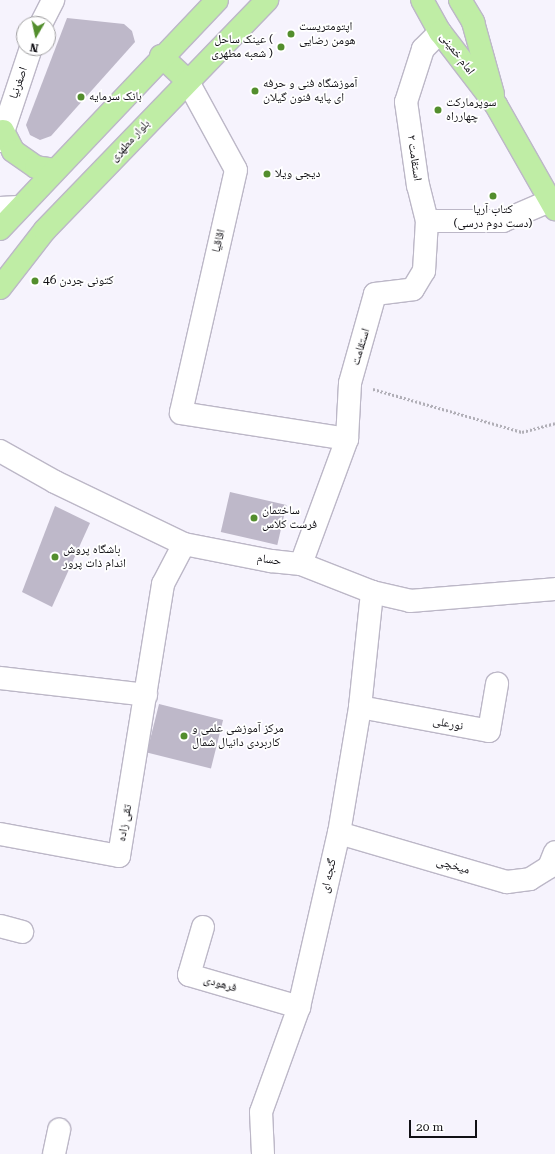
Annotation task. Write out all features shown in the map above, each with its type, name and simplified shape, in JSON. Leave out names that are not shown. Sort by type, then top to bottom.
[{"type":"main road","points":[[0,229],[9,207],[55,170],[161,56],[217,0]]},
{"type":"main road","name":"بلوار مطهری","points":[[0,288],[45,230],[186,80],[267,0]]},
{"type":"main road","name":"امام خمینی","points":[[422,0],[440,32],[496,105],[553,205]]},
{"type":"main road","name":"امام خمینی","points":[[460,0],[473,22],[496,105]]},
{"type":"main road","points":[[161,56],[186,80]]},
{"type":"main road","points":[[2,136],[13,151],[36,166],[55,170]]},
{"type":"street","points":[[45,16],[53,0]]},
{"type":"street","name":"استقامت ۲","points":[[413,289],[424,271],[427,221],[418,186],[406,102],[423,49],[440,32]]},
{"type":"street","name":"اصغرنیا","points":[[2,136],[28,56]]},
{"type":"street","name":"اقاقیا","points":[[186,80],[236,170],[196,337],[181,412],[347,439]]},
{"type":"street","points":[[427,221],[503,221],[553,205]]},
{"type":"street","name":"استقامت","points":[[301,564],[347,439],[350,383],[375,294],[413,289]]},
{"type":"street","name":"حسام","points":[[0,451],[55,482],[184,544],[270,561],[301,564],[372,592],[410,601],[555,588]]},
{"type":"street","name":"تقی زاده","points":[[0,834],[119,856],[163,584],[184,544]]},
{"type":"street","name":"گنجه ای","points":[[263,1154],[261,1112],[299,1007],[339,833],[360,707],[372,592]]},
{"type":"street","points":[[0,678],[146,695]]},
{"type":"street","name":"نورعلی","points":[[360,707],[489,731],[497,684]]},
{"type":"street","name":"میخچی","points":[[339,833],[507,882],[530,879],[549,867],[555,852]]},
{"type":"street","points":[[0,926],[22,932]]},
{"type":"street","name":"فرهودی","points":[[203,927],[189,975],[299,1007]]},
{"type":"street","points":[[54,1154],[59,1130]]},
{"type":"path","points":[[350,383],[522,432],[555,423]]},
{"type":"building","points":[[67,18],[124,24],[132,31],[135,42],[51,136],[40,140],[30,135],[26,125],[52,56],[56,56],[56,47]]},
{"type":"building","name":"ساختمان فرست کلاس","points":[[230,492],[287,505],[277,545],[221,532]]},
{"type":"building","name":"باشگاه پروش اندام ذات پرور","points":[[55,506],[90,523],[52,607],[22,592]]},
{"type":"building","name":"مرکز آموزشی علمی و کاربردی دانیال شمال","points":[[159,704],[223,720],[211,768],[147,753]]},
{"type":"place","name":"اپتومتریست هومن رضایی","points":[[291,34]]},
{"type":"place","name":"عینک ساحل ( شعبه مطهری )","points":[[281,47]]},
{"type":"place","name":"آموزشگاه فنی و حرفه ای ‍پایه فنون گیلان","points":[[255,91]]},
{"type":"place","name":"بانک سرمایه","points":[[81,97]]},
{"type":"place","name":"سوپرمارکت چهارراه","points":[[438,110]]},
{"type":"place","name":"دیجی ویلا","points":[[267,174]]},
{"type":"place","name":"کتاب آریا (دست دوم درسی)","points":[[493,196]]},
{"type":"place","name":"کتونی جردن 46","points":[[35,281]]},
{"type":"place","name":"ساختمان فرست کلاس","points":[[254,518]]},
{"type":"place","name":"باشگاه پروش اندام ذات پرور","points":[[55,557]]},
{"type":"place","name":"مرکز آموزشی علمی و کاربردی دانیال شمال","points":[[184,736]]}]
